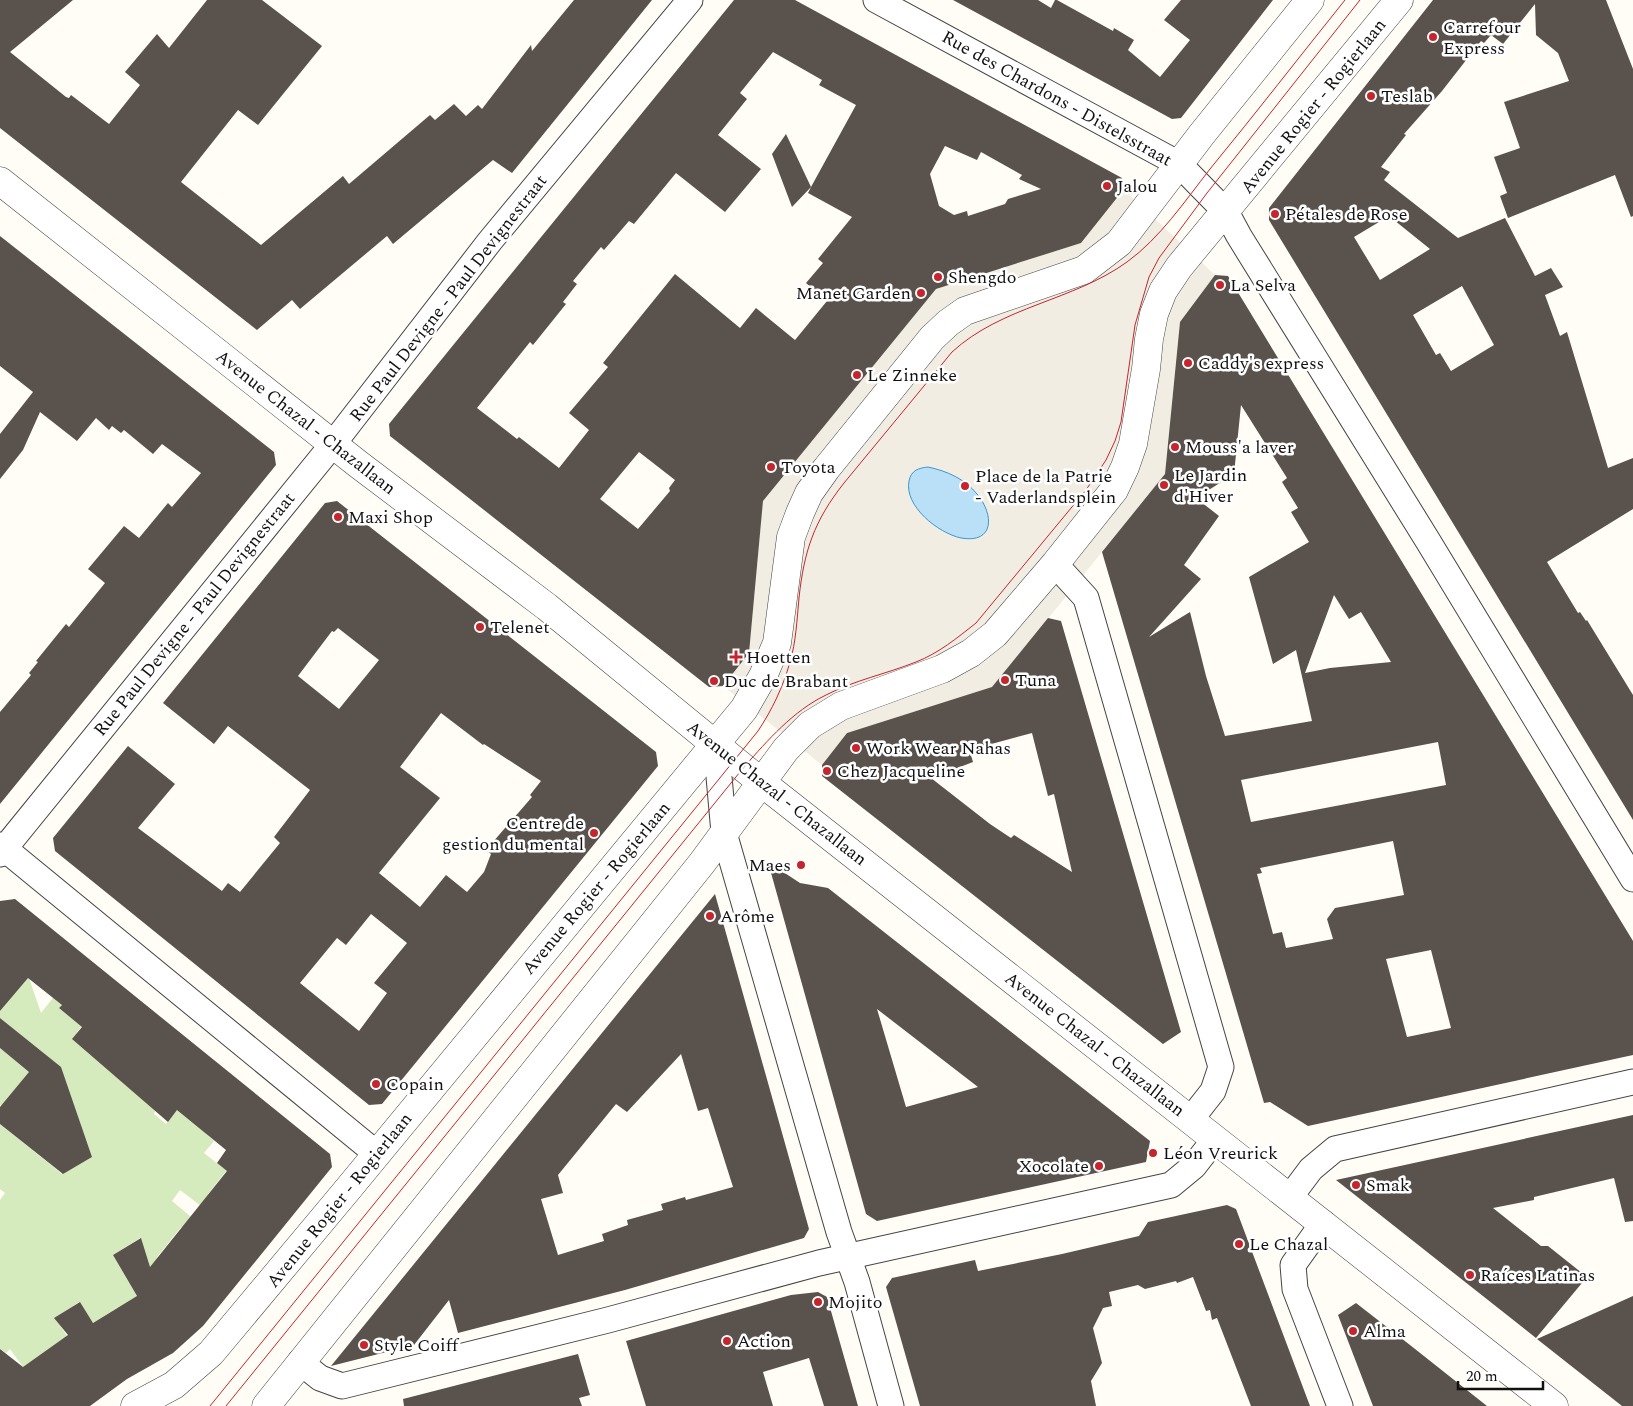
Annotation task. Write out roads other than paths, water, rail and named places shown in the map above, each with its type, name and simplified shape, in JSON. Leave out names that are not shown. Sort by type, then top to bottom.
[{"type":"street","name":"Rue Paul Devigne - Paul Devignestraat","points":[[2,849],[333,444],[490,241],[690,0]]},
{"type":"street","name":"Rue des Chardons - Distelsstraat","points":[[876,0],[1179,164],[1226,212],[1633,880]]},
{"type":"street","points":[[891,1406],[857,1282],[848,1257],[724,833],[716,743],[744,709],[771,659],[777,643],[791,537],[810,493],[826,468],[932,338],[948,323],[965,311],[1084,270],[1119,243],[1179,164],[1310,0]]},
{"type":"street","name":"Avenue Rogier - Rogierlaan","points":[[1226,212],[1399,0]]},
{"type":"street","name":"Avenue Chazal - Chazallaan","points":[[0,181],[333,444],[547,607],[762,782],[1554,1406]]},
{"type":"street","points":[[266,1406],[696,870],[786,749],[810,725],[841,706],[942,669],[971,653],[995,634],[1055,564],[1114,490],[1126,467],[1135,436],[1154,314],[1163,291],[1179,267],[1226,212]]},
{"type":"street","points":[[1055,564],[1086,598],[1221,1067],[1213,1091],[1190,1119]]},
{"type":"street","name":"Avenue Rogier - Rogierlaan","points":[[135,1406],[174,1385],[211,1353],[716,743]]},
{"type":"street","points":[[2,849],[377,1154]]},
{"type":"street","points":[[1290,1198],[1311,1169],[1335,1149],[1633,1082]]},
{"type":"street","points":[[300,1362],[320,1378],[342,1386],[608,1320],[819,1263],[1171,1185],[1194,1166],[1215,1139]]},
{"type":"street","points":[[1323,1223],[1293,1265],[1295,1289],[1340,1406]]},
{"type":"water","points":[[928,467],[955,476],[977,494],[983,502],[988,518],[988,526],[985,532],[972,539],[961,538],[942,530],[924,517],[912,500],[909,481],[916,470]]},
{"type":"tram line","points":[[210,1406],[758,731],[777,698],[790,662],[795,638],[801,581],[812,537],[825,510],[844,483],[952,352],[993,324],[1106,275],[1127,262],[1150,242],[1181,206],[1345,0]]},
{"type":"tram line","points":[[226,1406],[762,747],[803,709],[826,695],[848,685],[924,658],[948,645],[976,623],[1086,490],[1106,460],[1121,422],[1135,325],[1149,277],[1159,258],[1207,193],[1360,0]]},
{"type":"place","name":"Carrefour Express","points":[[1433,37]]},
{"type":"place","name":"Teslab","points":[[1371,96]]},
{"type":"place","name":"Jalou","points":[[1107,186]]},
{"type":"place","name":"Pétales de Rose","points":[[1275,214]]},
{"type":"place","name":"Shengdo","points":[[938,277]]},
{"type":"place","name":"La Selva","points":[[1220,285]]},
{"type":"place","name":"Manet Garden","points":[[921,293]]},
{"type":"place","name":"Caddy's express","points":[[1188,363]]},
{"type":"place","name":"Le Zinneke","points":[[857,375]]},
{"type":"place","name":"Mouss'a laver","points":[[1175,447]]},
{"type":"place","name":"Toyota","points":[[771,467]]},
{"type":"place","name":"Le Jardin d'Hiver","points":[[1164,485]]},
{"type":"place","name":"Place de la Patrie - Vaderlandsplein","points":[[965,486]]},
{"type":"place","name":"Maxi Shop","points":[[338,517]]},
{"type":"place","name":"Telenet","points":[[480,627]]},
{"type":"place","name":"Hoetten","points":[[736,657]]},
{"type":"place","name":"Tuna","points":[[1005,680]]},
{"type":"place","name":"Duc de Brabant","points":[[714,681]]},
{"type":"place","name":"Work Wear Nahas","points":[[856,748]]},
{"type":"place","name":"Chez Jacqueline","points":[[827,771]]},
{"type":"place","name":"Centre de gestion du mental","points":[[594,833]]},
{"type":"place","name":"Maes","points":[[801,865]]},
{"type":"place","name":"Arôme","points":[[710,916]]},
{"type":"place","name":"Copain","points":[[376,1084]]},
{"type":"place","name":"Léon Vreurick","points":[[1153,1153]]},
{"type":"place","name":"Xocolate","points":[[1099,1166]]},
{"type":"place","name":"Smak","points":[[1356,1185]]},
{"type":"place","name":"Le Chazal","points":[[1239,1244]]},
{"type":"place","name":"Raíces Latinas","points":[[1470,1275]]},
{"type":"place","name":"Mojito","points":[[818,1302]]},
{"type":"place","name":"Alma","points":[[1353,1331]]},
{"type":"place","name":"Action","points":[[727,1341]]},
{"type":"place","name":"Style Coiff","points":[[364,1345]]}]
